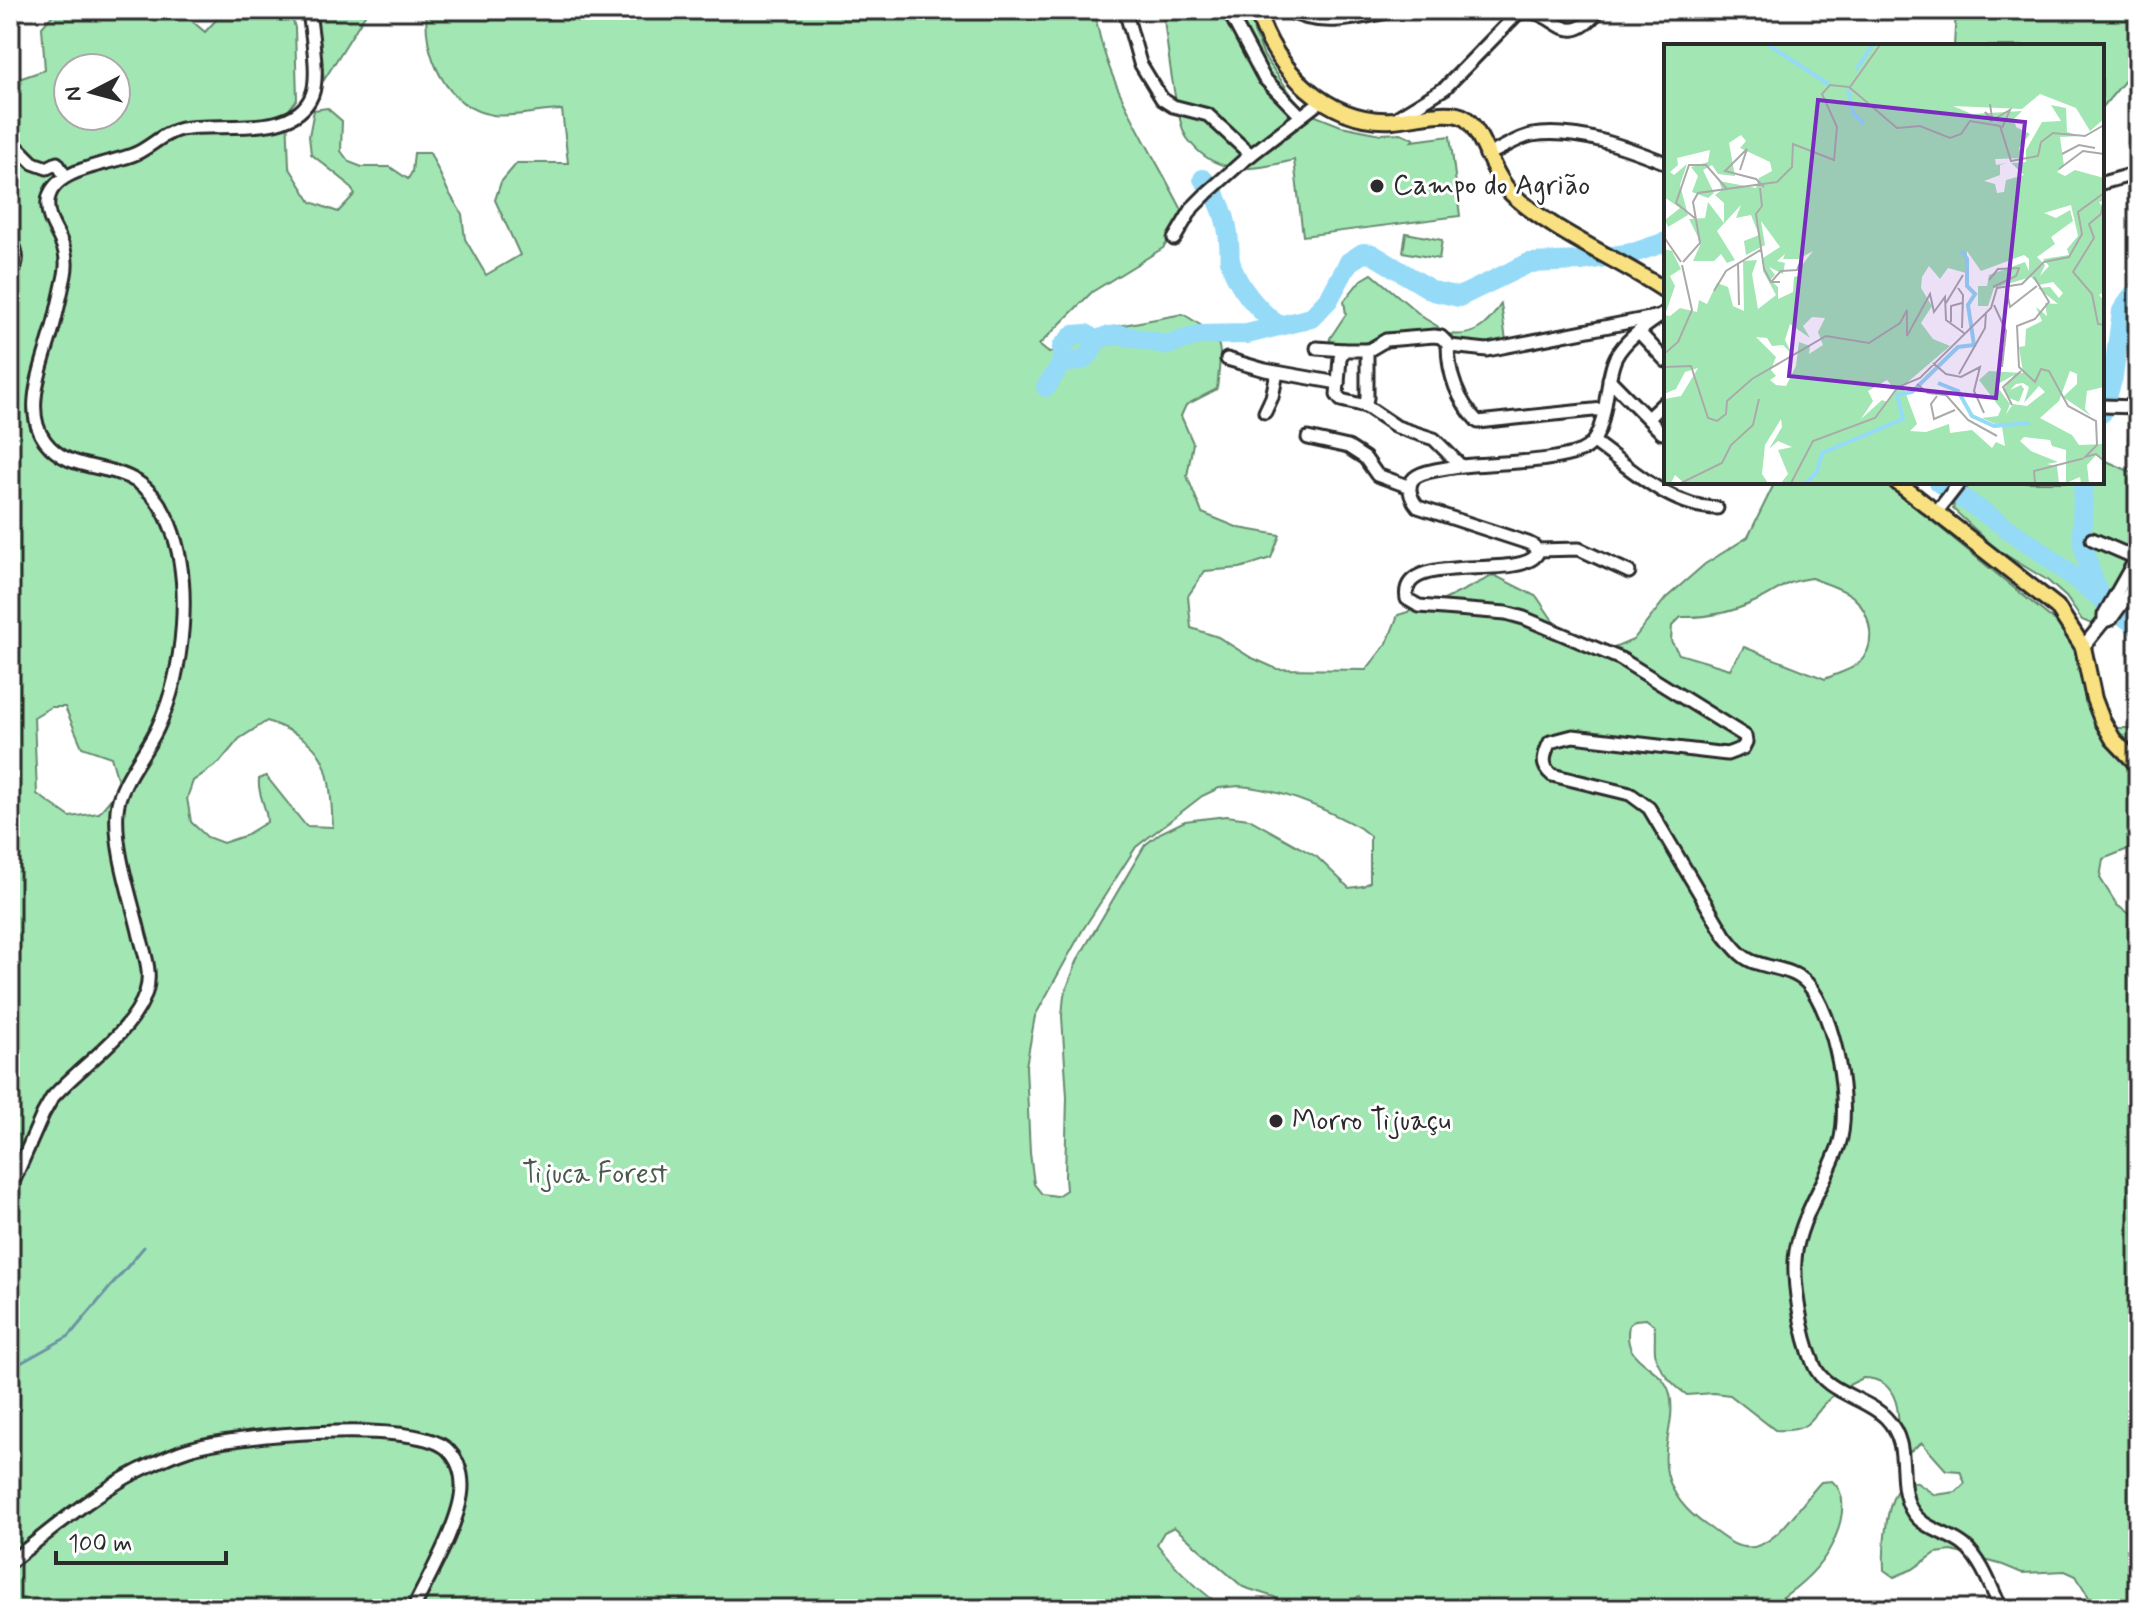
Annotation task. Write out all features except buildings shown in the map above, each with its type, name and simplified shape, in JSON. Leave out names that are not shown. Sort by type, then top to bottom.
[{"type":"main road","points":[[1257,10],[1264,30],[1284,64],[1321,101],[1363,119],[1459,115],[1474,126],[1499,179],[1525,206],[1664,290]]},
{"type":"main road","points":[[1900,484],[2057,607],[2083,647],[2094,699],[2102,720],[2113,739],[2138,765]]},
{"type":"street","points":[[10,1189],[52,1098],[135,1017],[148,987],[146,961],[117,834],[117,806],[158,727],[174,682],[181,636],[181,567],[170,525],[158,502],[144,485],[124,473],[74,461],[57,453],[46,442],[34,417],[38,379],[52,331],[67,257],[63,241],[50,218],[48,200],[54,185],[65,176],[134,154],[177,130],[269,125],[290,120],[312,95],[314,83],[309,10]]},
{"type":"street","points":[[1125,10],[1140,63],[1162,99],[1173,106],[1208,115],[1251,155]]},
{"type":"street","points":[[1228,10],[1264,78],[1301,116]]},
{"type":"street","points":[[1287,10],[1300,17],[1320,21],[1396,10]]},
{"type":"street","points":[[1392,120],[1445,88],[1517,14],[1526,11],[1539,13],[1566,30],[1573,30],[1591,21],[1599,10]]},
{"type":"street","points":[[1174,239],[1193,207],[1207,193],[1321,101]]},
{"type":"street","points":[[1486,155],[1529,136],[1562,135],[1599,141],[1664,162]]},
{"type":"street","points":[[10,150],[18,148],[33,163],[47,168],[57,163],[65,176]]},
{"type":"street","points":[[2104,182],[2138,173]]},
{"type":"street","points":[[10,238],[16,250],[17,266],[10,276]]},
{"type":"street","points":[[1629,572],[1579,549],[1537,550],[1528,543],[1418,507],[1412,501],[1410,487],[1416,476],[1461,466],[1569,456],[1588,448],[1594,442],[1616,357],[1624,345],[1663,314]]},
{"type":"street","points":[[1317,348],[1367,350],[1375,349],[1386,340],[1433,336],[1441,337],[1448,344],[1487,350],[1508,348],[1663,314]]},
{"type":"street","points":[[1639,332],[1664,359]]},
{"type":"street","points":[[1448,344],[1449,364],[1456,390],[1478,422],[1603,409]]},
{"type":"street","points":[[1344,350],[1338,383],[1339,399],[1365,406],[1397,427],[1440,443],[1461,466]]},
{"type":"street","points":[[1365,406],[1367,350]]},
{"type":"street","points":[[1227,359],[1277,373],[1338,383]]},
{"type":"street","points":[[1265,412],[1277,373]]},
{"type":"street","points":[[1609,379],[1662,433]]},
{"type":"street","points":[[1648,418],[1664,403]]},
{"type":"street","points":[[2107,405],[2138,407]]},
{"type":"street","points":[[1308,438],[1348,447],[1365,458],[1377,475],[1410,487]]},
{"type":"street","points":[[1594,442],[1675,498],[1702,507],[1717,508]]},
{"type":"street","points":[[1936,513],[1959,484]]},
{"type":"street","points":[[2092,539],[2137,556],[2116,605]]},
{"type":"street","points":[[1537,550],[1536,558],[1529,563],[1458,568],[1417,578],[1408,584],[1405,591],[1407,599],[1419,606],[1506,613],[1524,618],[1621,659],[1745,736],[1743,748],[1727,754],[1573,736],[1550,742],[1544,763],[1546,771],[1552,775],[1630,794],[1649,808],[1725,936],[1740,955],[1796,975],[1808,984],[1831,1029],[1843,1112],[1840,1143],[1806,1213],[1796,1250],[1797,1288],[1814,1366],[1830,1384],[1870,1404],[1894,1428],[1900,1442],[1907,1500],[1912,1512],[1935,1530],[1964,1545],[1985,1574],[2001,1609]]},
{"type":"street","points":[[2083,647],[2138,581]]},
{"type":"street","points":[[10,1562],[59,1522],[138,1471],[188,1449],[261,1435],[392,1433],[422,1438],[444,1447],[458,1461],[462,1484],[459,1508],[413,1609]]},
{"type":"green space","name":"Tijuca Forest","points":[[57,10],[179,10],[205,32],[225,10],[290,10],[295,28],[297,99],[287,112],[289,167],[311,202],[338,212],[355,194],[346,182],[311,154],[309,136],[314,110],[327,108],[342,121],[341,151],[349,162],[362,167],[390,167],[408,179],[414,153],[430,153],[462,214],[465,239],[486,275],[520,255],[495,200],[501,182],[517,163],[568,163],[562,110],[493,115],[462,102],[440,76],[433,60],[426,27],[427,10],[1095,10],[1108,64],[1119,90],[1186,218],[1163,248],[1092,292],[1039,345],[1049,353],[1107,328],[1183,314],[1214,336],[1220,351],[1217,389],[1186,405],[1181,416],[1193,443],[1187,476],[1202,513],[1239,528],[1280,535],[1271,558],[1240,568],[1205,571],[1188,596],[1191,628],[1218,637],[1277,669],[1366,670],[1387,643],[1398,615],[1442,601],[1494,575],[1537,597],[1564,637],[1605,652],[1633,640],[1666,598],[1705,564],[1748,537],[1774,484],[1886,484],[2088,648],[2109,728],[2138,728],[2138,845],[2103,859],[2100,878],[2117,905],[2138,921],[2138,1609],[2096,1609],[2076,1576],[2065,1571],[2022,1573],[1952,1551],[1936,1553],[1913,1569],[1894,1577],[1884,1570],[1884,1548],[1890,1508],[1900,1487],[1907,1481],[1917,1483],[1935,1495],[1956,1492],[1965,1483],[1960,1471],[1946,1470],[1922,1443],[1909,1452],[1898,1445],[1896,1401],[1885,1385],[1863,1378],[1834,1394],[1806,1425],[1794,1430],[1775,1430],[1730,1395],[1687,1395],[1676,1386],[1659,1364],[1655,1352],[1654,1325],[1646,1319],[1635,1320],[1629,1325],[1628,1339],[1636,1357],[1659,1376],[1670,1394],[1667,1473],[1677,1496],[1693,1515],[1734,1544],[1755,1547],[1777,1534],[1821,1482],[1832,1481],[1842,1498],[1837,1532],[1827,1553],[1803,1582],[1764,1609],[1368,1609],[1359,1596],[1339,1609],[1291,1609],[1274,1597],[1243,1587],[1174,1527],[1164,1532],[1157,1544],[1189,1580],[1226,1609],[10,1609],[10,82],[45,70],[42,27]],"holes":[[[1811,578],[1843,591],[1859,603],[1868,619],[1869,647],[1855,666],[1825,679],[1744,647],[1730,669],[1679,654],[1671,641],[1672,626],[1681,617],[1709,616],[1736,609],[1801,580]],[[51,707],[65,707],[82,747],[111,757],[120,788],[99,813],[70,817],[37,794],[34,717]],[[267,721],[303,739],[322,760],[330,788],[333,827],[306,826],[266,776],[259,779],[259,785],[267,822],[244,836],[223,843],[207,837],[191,822],[187,798],[193,781],[220,762],[239,739]],[[1239,786],[1270,791],[1301,801],[1360,828],[1370,836],[1370,882],[1349,888],[1317,857],[1249,819],[1226,816],[1185,821],[1160,833],[1145,845],[1078,959],[1064,995],[1066,1190],[1057,1196],[1042,1194],[1034,1184],[1030,1153],[1026,1066],[1035,1016],[1082,931],[1136,847],[1202,796],[1219,788]]]},
{"type":"green space","points":[[314,10],[368,10],[324,80]]},
{"type":"green space","points":[[1163,10],[1251,10],[1254,32],[1264,56],[1303,111],[1341,126],[1381,134],[1401,133],[1414,139],[1412,141],[1450,136],[1460,216],[1303,236],[1294,160],[1269,166],[1234,168],[1204,156],[1187,138],[1175,97]]},
{"type":"green space","points":[[1956,10],[2138,10],[2138,65],[2104,106],[2104,44],[1954,44]]},
{"type":"green space","points":[[1406,233],[1442,240],[1439,259],[1403,252]]},
{"type":"green space","points":[[1372,274],[1443,333],[1462,334],[1477,330],[1490,320],[1501,304],[1507,348],[1445,341],[1386,340],[1375,349],[1329,348],[1330,338],[1346,314],[1344,301],[1360,281]]},
{"type":"green space","points":[[2104,460],[2138,475],[2138,547],[2094,625],[2082,620],[2066,597],[2047,580],[1996,549],[1953,509],[1970,484],[2104,484]]},
{"type":"waterway","points":[[1203,179],[1214,192],[1225,217],[1233,271],[1257,306],[1279,326]]},
{"type":"waterway","points":[[1046,387],[1062,363],[1084,359],[1095,341],[1107,336],[1122,335],[1167,345],[1199,335],[1247,334],[1311,318],[1329,299],[1349,262],[1363,253],[1372,254],[1433,291],[1459,297],[1529,263],[1582,261],[1636,252],[1664,243]]},
{"type":"waterway","points":[[2104,406],[2113,377],[2122,311],[2138,289]]},
{"type":"waterway","points":[[1062,363],[1062,347],[1073,335],[1086,334],[1095,341]]},
{"type":"waterway","points":[[1942,484],[2039,550],[2138,627]]},
{"type":"waterway","points":[[2084,484],[2083,539],[2099,595]]},
{"type":"waterway","points":[[10,1369],[69,1336],[144,1247]]},
{"type":"place","name":"Campo do Agrião","points":[[1377,186]]},
{"type":"place","name":"Morro Tijuaçu","points":[[1276,1121]]}]
